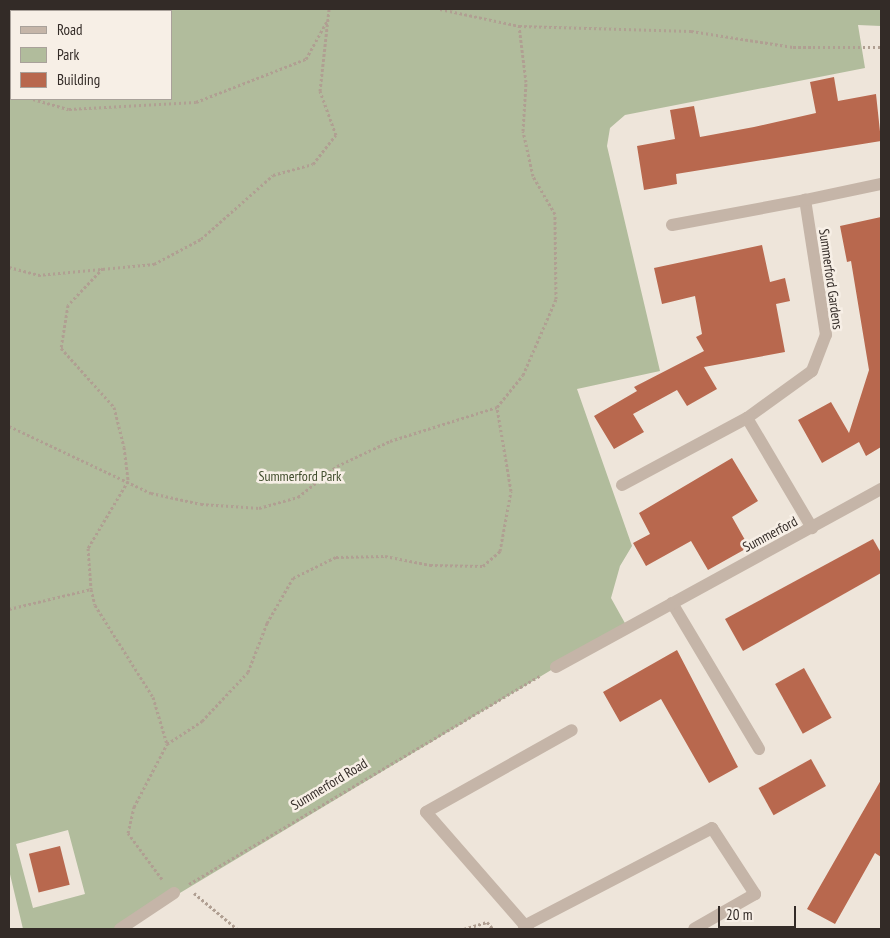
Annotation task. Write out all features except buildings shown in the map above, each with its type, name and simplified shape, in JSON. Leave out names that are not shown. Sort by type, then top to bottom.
[{"type":"street","points":[[672,225],[881,184]]},
{"type":"street","name":"Summerford Gardens","points":[[622,484],[748,418],[812,371],[826,335],[805,200]]},
{"type":"street","points":[[748,418],[812,528]]},
{"type":"street","name":"Summerford","points":[[556,666],[881,489]]},
{"type":"street","points":[[672,603],[759,749]]},
{"type":"street","points":[[572,730],[426,812],[526,928],[712,828],[755,894],[694,929]]},
{"type":"street","points":[[120,929],[174,893]]},
{"type":"path","points":[[9,267],[38,275],[154,264],[202,240],[273,175],[313,164],[336,134],[320,91],[329,9]]},
{"type":"path","points":[[440,9],[519,26],[691,31],[794,47],[881,47]]},
{"type":"path","points":[[37,100],[69,109],[196,102],[306,60],[328,20]]},
{"type":"path","points":[[9,426],[151,493],[201,504],[259,508],[298,496],[338,466],[390,441],[498,407],[523,375],[556,300],[555,214],[533,176],[523,131],[526,82],[519,26]]},
{"type":"path","points":[[103,268],[68,305],[61,348],[114,407],[128,481],[88,548],[91,589],[95,605],[153,697],[167,744]]},
{"type":"path","points":[[174,893],[128,833],[134,807],[167,744],[202,722],[248,672],[267,622],[292,578],[336,557],[385,556],[430,565],[483,566],[500,551],[511,492],[498,407]]},
{"type":"path","points":[[9,609],[91,589]]},
{"type":"path","name":"Summerford Road","points":[[237,929],[186,886],[556,666]]},
{"type":"path","points":[[464,929],[487,922],[493,929]]},
{"type":"green space","name":"Summerford Park","points":[[9,9],[881,9],[881,26],[858,25],[865,68],[625,115],[610,128],[607,146],[660,371],[577,389],[632,546],[620,566],[611,598],[626,625],[120,929],[23,929],[9,870]],"holes":[[[68,830],[85,894],[33,908],[16,844]]]}]
